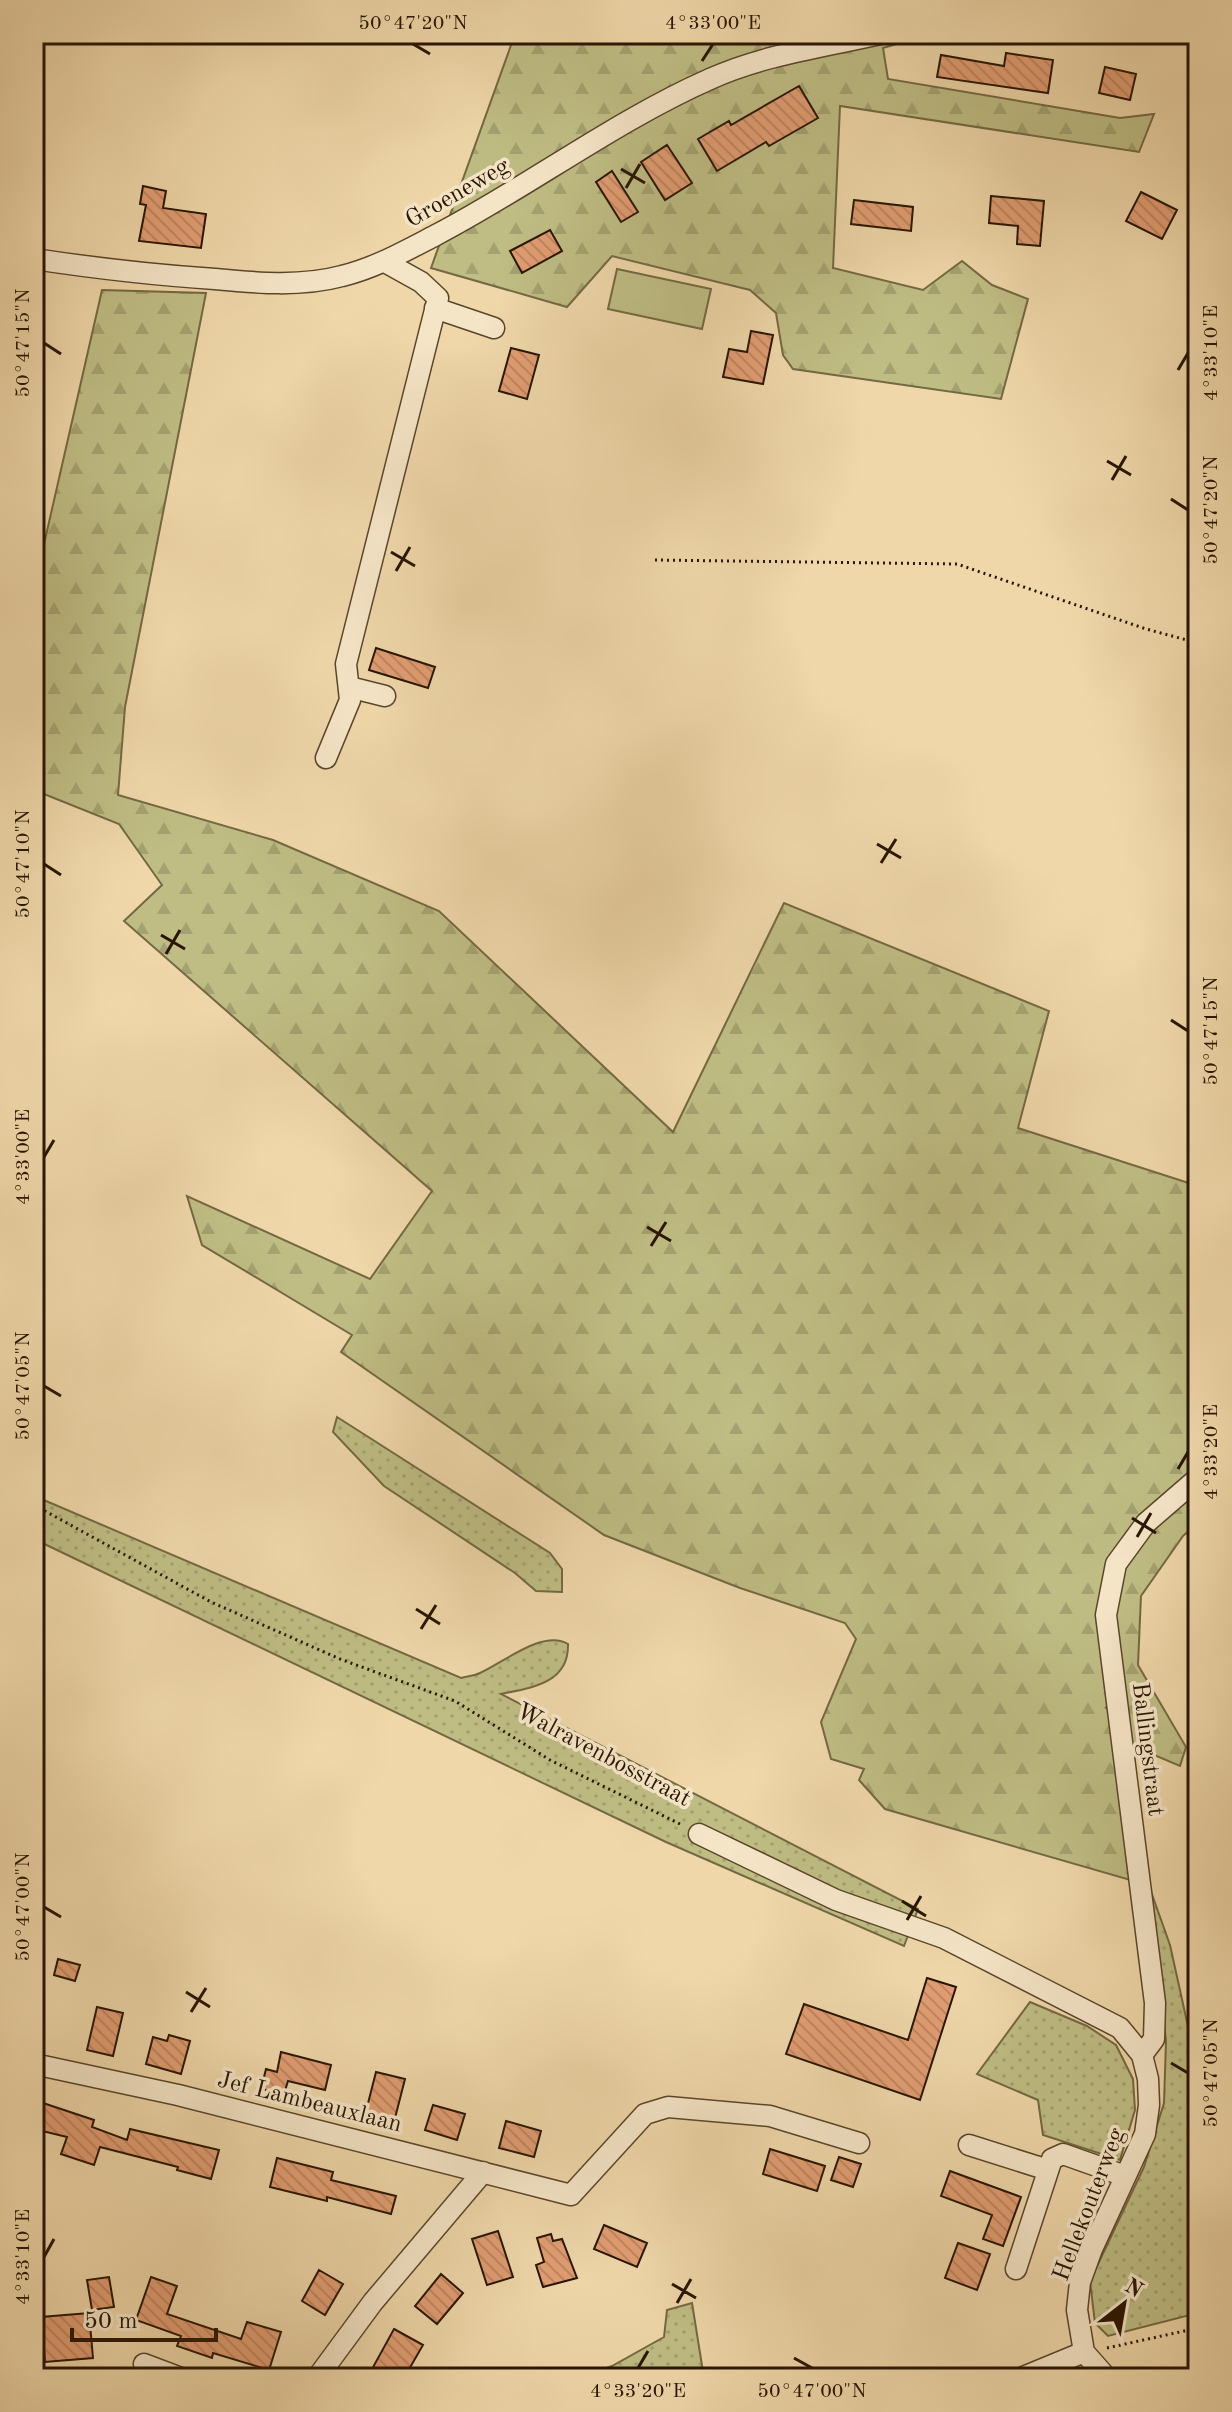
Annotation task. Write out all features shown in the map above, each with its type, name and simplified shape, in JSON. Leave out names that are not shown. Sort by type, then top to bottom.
[{"type":"street","name":"Groeneweg","points":[[34,259],[137,274],[243,282],[305,282],[342,276],[385,262],[462,221],[611,132],[708,79],[744,66],[880,34]]},
{"type":"street","points":[[326,758],[350,700],[346,664],[438,298],[421,282],[385,262]]},
{"type":"street","points":[[435,308],[494,328]]},
{"type":"street","points":[[349,687],[385,696]]},
{"type":"street","name":"Ballingstraat","points":[[1142,2055],[1154,2039],[1155,2003],[1106,1615],[1116,1564],[1146,1523],[1198,1478]]},
{"type":"street","name":"Walravenbosstraat","points":[[699,1834],[836,1900],[944,1938],[1120,2028],[1142,2055]]},
{"type":"street","name":"Hellekouterweg","points":[[1084,2352],[1077,2310],[1080,2282],[1145,2134],[1149,2105],[1148,2079],[1142,2055]]},
{"type":"street","name":"Jef Lambeauxlaan","points":[[34,2064],[178,2095],[571,2195],[645,2114],[668,2107],[770,2116],[859,2143]]},
{"type":"street","points":[[969,2145],[1048,2170]]},
{"type":"street","points":[[1016,2269],[1052,2159],[1063,2154],[1125,2176]]},
{"type":"street","points":[[317,2378],[373,2302],[483,2172]]},
{"type":"street","points":[[1021,2378],[1084,2352],[1105,2377]]},
{"type":"street","points":[[144,2364],[181,2378]]},
{"type":"path","points":[[655,560],[957,564],[1146,629],[1198,643]]},
{"type":"path","name":"Walravenbosstraat","points":[[34,1505],[211,1602],[340,1659],[455,1701],[550,1760],[699,1834]]},
{"type":"path","points":[[1084,2352],[1198,2328]]},
{"type":"green space","points":[[515,34],[931,34],[883,48],[888,79],[1120,118],[1154,114],[1139,152],[840,106],[833,268],[923,290],[962,261],[992,285],[1028,299],[1001,399],[793,369],[783,355],[776,313],[750,290],[612,256],[567,307],[431,268]]},
{"type":"green space","points":[[617,269],[711,289],[702,329],[608,309]]},
{"type":"green space","points":[[102,290],[206,293],[125,707],[118,795],[273,840],[439,911],[673,1132],[784,903],[1049,1011],[1018,1128],[1198,1186],[1198,1471],[1144,1516],[1120,1545],[1109,1568],[1101,1616],[1106,1666],[1119,1716],[1105,1707],[1124,1723],[1113,1626],[1114,1596],[1120,1579],[1143,1543],[1198,1487],[1198,1523],[1183,1536],[1141,1596],[1138,1665],[1186,1747],[1180,1766],[1133,1746],[1144,1884],[885,1809],[859,1780],[864,1769],[831,1759],[821,1722],[856,1639],[845,1623],[740,1588],[604,1535],[341,1352],[352,1335],[202,1245],[187,1196],[370,1279],[432,1191],[124,921],[162,885],[119,824],[34,790],[34,588]]},
{"type":"green space","points":[[337,1417],[550,1553],[562,1569],[562,1592],[536,1591],[515,1573],[384,1486],[333,1432]]},
{"type":"green space","points":[[39,1498],[461,1678],[480,1673],[535,1644],[558,1641],[568,1644],[567,1657],[555,1676],[535,1686],[501,1694],[918,1909],[904,1946],[666,1842],[34,1539],[34,1509]]},
{"type":"green space","points":[[34,1590],[43,1706],[34,1872]]},
{"type":"green space","points":[[1149,1886],[1170,1945],[1191,2040],[1198,2040],[1198,2313],[1108,2336],[1095,2323],[1090,2281],[1144,2167],[1164,2103],[1166,2041]]},
{"type":"green space","points":[[1030,2002],[1087,2026],[1116,2045],[1133,2079],[1135,2110],[1120,2160],[1043,2135],[1038,2100],[977,2074]]},
{"type":"green space","points":[[692,2303],[704,2378],[578,2378],[612,2366],[664,2337],[667,2310]]},
{"type":"building","points":[[1006,53],[1053,60],[1048,93],[937,77],[941,55],[1004,66]]},
{"type":"building","points":[[1105,67],[1136,74],[1130,100],[1099,93]]},
{"type":"building","points":[[799,86],[818,118],[769,146],[766,142],[717,171],[698,139],[729,121],[731,125]]},
{"type":"building","points":[[667,145],[692,183],[665,200],[641,162]]},
{"type":"building","points":[[612,171],[638,212],[621,222],[596,182]]},
{"type":"building","points":[[143,186],[166,191],[163,208],[206,214],[201,248],[139,241],[146,205],[140,204]]},
{"type":"building","points":[[1141,192],[1177,210],[1162,239],[1126,221]]},
{"type":"building","points":[[991,196],[1044,201],[1040,246],[1017,244],[1018,226],[989,223]]},
{"type":"building","points":[[854,200],[913,207],[911,231],[851,224]]},
{"type":"building","points":[[550,230],[562,251],[522,273],[510,251]]},
{"type":"building","points":[[751,331],[773,335],[763,384],[723,377],[729,349],[747,352]]},
{"type":"building","points":[[511,348],[539,355],[527,399],[499,391]]},
{"type":"building","points":[[376,648],[435,667],[428,688],[369,670]]},
{"type":"building","points":[[58,1959],[80,1965],[75,1981],[54,1975]]},
{"type":"building","points":[[927,1978],[956,1987],[920,2100],[786,2054],[804,2004],[908,2040]]},
{"type":"building","points":[[97,2007],[123,2013],[113,2056],[87,2050]]},
{"type":"building","points":[[169,2035],[190,2041],[181,2074],[146,2064],[153,2037],[167,2041]]},
{"type":"building","points":[[281,2052],[331,2065],[325,2090],[288,2081],[284,2094],[261,2089],[266,2069],[277,2072]]},
{"type":"building","points":[[376,2072],[405,2079],[394,2122],[365,2115]]},
{"type":"building","points":[[34,2100],[94,2120],[92,2127],[127,2140],[130,2129],[219,2150],[211,2179],[100,2147],[94,2165],[61,2154],[67,2137],[34,2129]]},
{"type":"building","points":[[433,2105],[465,2114],[457,2140],[425,2130]]},
{"type":"building","points":[[506,2121],[541,2131],[534,2157],[499,2148]]},
{"type":"building","points":[[770,2149],[825,2166],[817,2191],[763,2174]]},
{"type":"building","points":[[839,2157],[861,2164],[853,2187],[831,2180]]},
{"type":"building","points":[[277,2158],[333,2172],[331,2180],[396,2196],[391,2214],[327,2197],[327,2201],[270,2187]]},
{"type":"building","points":[[950,2171],[1021,2197],[1003,2246],[983,2239],[992,2215],[941,2196]]},
{"type":"building","points":[[604,2225],[647,2243],[637,2267],[594,2249]]},
{"type":"building","points":[[498,2231],[513,2277],[487,2285],[472,2239]]},
{"type":"building","points":[[551,2234],[553,2241],[562,2239],[577,2278],[543,2287],[536,2265],[544,2262],[537,2238]]},
{"type":"building","points":[[958,2243],[990,2254],[977,2290],[945,2278]]},
{"type":"building","points":[[319,2270],[343,2284],[325,2315],[302,2301]]},
{"type":"building","points":[[441,2274],[463,2293],[437,2324],[415,2306]]},
{"type":"building","points":[[109,2277],[114,2307],[92,2310],[87,2280]]},
{"type":"building","points":[[151,2277],[177,2286],[167,2314],[241,2339],[247,2322],[281,2332],[269,2370],[213,2353],[212,2358],[177,2346],[181,2336],[136,2320]]},
{"type":"building","points":[[89,2313],[93,2358],[45,2362],[41,2317]]},
{"type":"building","points":[[394,2329],[423,2345],[404,2378],[388,2378],[372,2369]]}]
